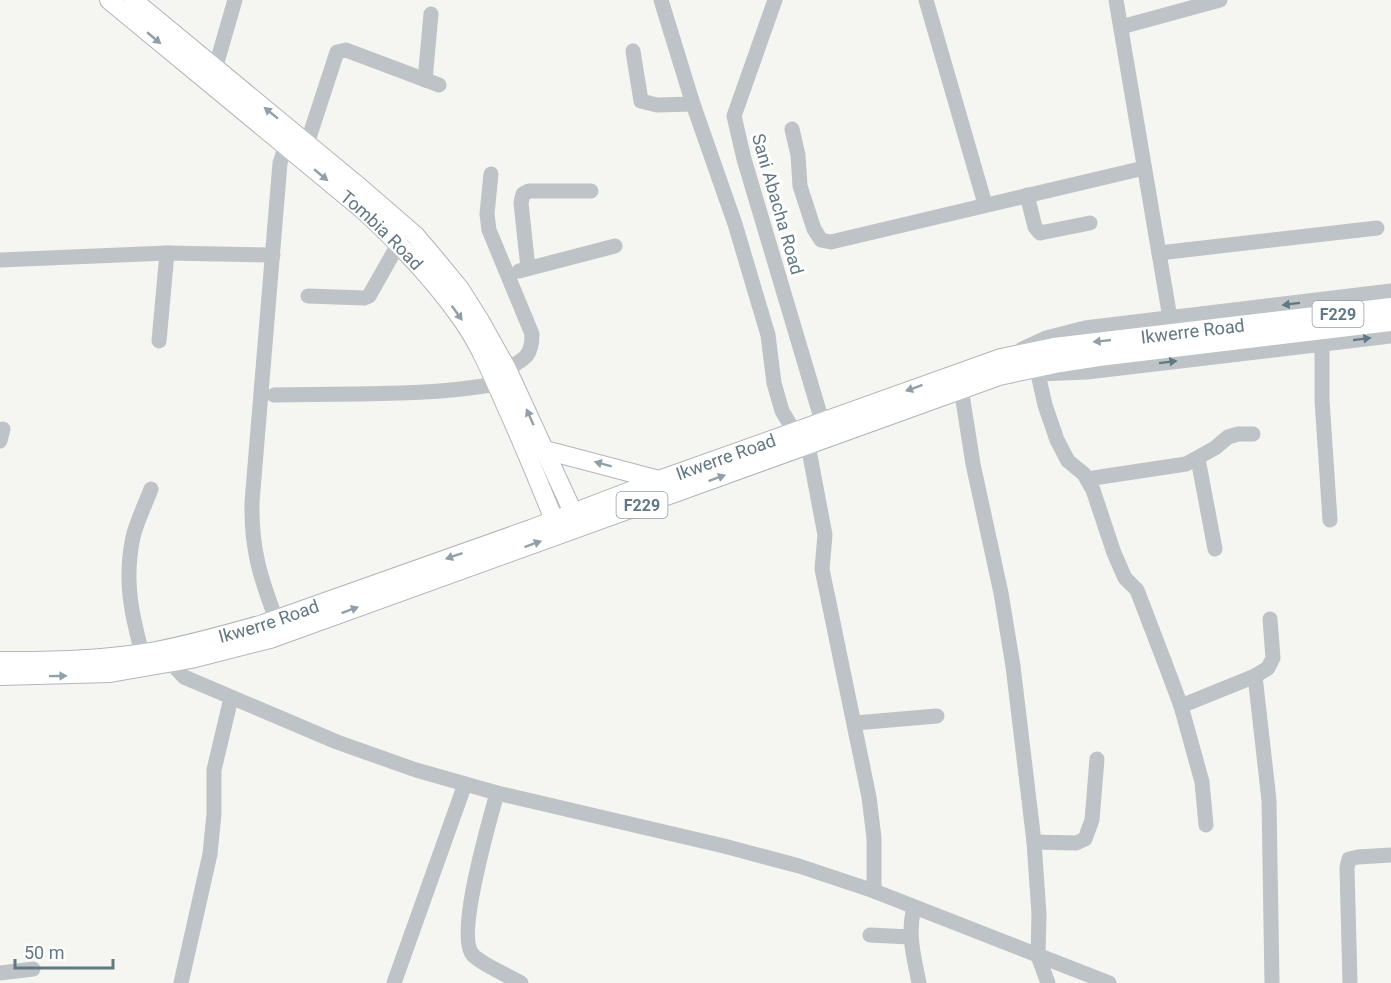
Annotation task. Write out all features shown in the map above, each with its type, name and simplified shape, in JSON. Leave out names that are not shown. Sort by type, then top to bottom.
[{"type":"main road","name":"Tombia Road","points":[[109,0],[213,77],[288,139],[415,235],[460,289],[479,319],[556,528]]},
{"type":"main road","name":"Tombia Road","points":[[133,0],[213,77]]},
{"type":"main road","name":"Tombia Road","points":[[305,152],[399,243],[440,289],[502,377],[545,450],[577,520]]},
{"type":"main road","name":"Ikwerre Road","points":[[0,661],[80,660],[142,653],[168,655],[221,652],[270,639],[577,520],[808,445],[999,376],[1060,363],[1285,328],[1391,307]]},
{"type":"main road","name":"Ikwerre Road","points":[[577,520],[659,480],[1001,358],[1054,347],[1285,328],[1391,322]]},
{"type":"main road","points":[[545,450],[659,480]]},
{"type":"main road","points":[[531,529],[541,511],[543,492]]},
{"type":"main road","name":"Ikwerre Road","points":[[0,676],[110,673],[276,619],[531,529],[556,528]]},
{"type":"street","points":[[213,77],[235,0]]},
{"type":"street","points":[[661,0],[693,104],[735,224],[768,335],[774,382],[782,411],[794,431]]},
{"type":"street","name":"Sani Abacha Road","points":[[775,0],[734,116],[744,159],[822,421]]},
{"type":"street","points":[[926,0],[985,204]]},
{"type":"street","points":[[1116,0],[1170,318]]},
{"type":"street","points":[[1121,27],[1220,0]]},
{"type":"street","points":[[305,152],[337,52],[346,50],[432,82],[431,14]]},
{"type":"street","points":[[633,51],[641,101],[657,105],[693,104]]},
{"type":"street","points":[[792,129],[798,155],[800,186],[814,229],[820,240],[831,242],[1144,168]]},
{"type":"street","points":[[276,619],[261,579],[252,526],[257,429],[280,164],[288,139]]},
{"type":"street","points":[[274,395],[468,389],[502,377],[526,358],[532,347],[532,334],[487,224],[490,174]]},
{"type":"street","points":[[528,268],[521,203],[523,194],[529,191],[591,191]]},
{"type":"street","points":[[1027,195],[1035,227],[1040,233],[1090,223]]},
{"type":"street","points":[[1159,253],[1377,228]]},
{"type":"street","points":[[308,296],[364,298],[369,296],[399,243]]},
{"type":"street","points":[[507,274],[615,246]]},
{"type":"street","points":[[0,260],[167,253],[273,255]]},
{"type":"street","points":[[159,341],[167,253]]},
{"type":"street","points":[[1001,358],[1046,338],[1085,328],[1391,291]]},
{"type":"street","points":[[1048,983],[1038,956],[1039,914],[1034,843],[1011,655],[1001,593],[973,464],[962,388],[1003,378],[1087,372],[1391,336]]},
{"type":"street","points":[[1322,344],[1322,400],[1330,520]]},
{"type":"street","points":[[1038,374],[1045,405],[1057,440],[1068,460],[1084,474],[1093,490],[1113,553],[1125,578],[1137,590],[1181,706],[1202,782],[1206,825]]},
{"type":"street","points":[[1087,479],[1172,467],[1198,459],[1228,437],[1253,434]]},
{"type":"street","points":[[808,445],[825,535],[822,569],[869,797],[874,838],[874,891]]},
{"type":"street","points":[[1198,459],[1215,549]]},
{"type":"street","points":[[142,653],[131,610],[128,581],[133,536],[151,489]]},
{"type":"street","points":[[1181,706],[1255,676],[1268,668],[1273,658],[1270,619]]},
{"type":"street","points":[[168,655],[184,677],[337,742],[416,770],[497,793],[724,846],[799,866],[874,891],[1109,983]]},
{"type":"street","points":[[1255,676],[1269,800],[1272,983]]},
{"type":"street","points":[[181,983],[210,854],[214,814],[214,770],[231,698]]},
{"type":"street","points":[[855,723],[937,716]]},
{"type":"street","points":[[1034,843],[1076,843],[1085,839],[1092,820],[1097,759]]},
{"type":"street","points":[[394,983],[465,784]]},
{"type":"street","points":[[497,793],[476,872],[467,934],[468,946],[474,956],[521,983]]},
{"type":"street","points":[[1350,983],[1347,868],[1349,859],[1391,855]]},
{"type":"street","points":[[914,908],[910,937],[919,983]]},
{"type":"street","points":[[870,934],[910,937]]},
{"type":"street","points":[[0,974],[33,969]]}]
